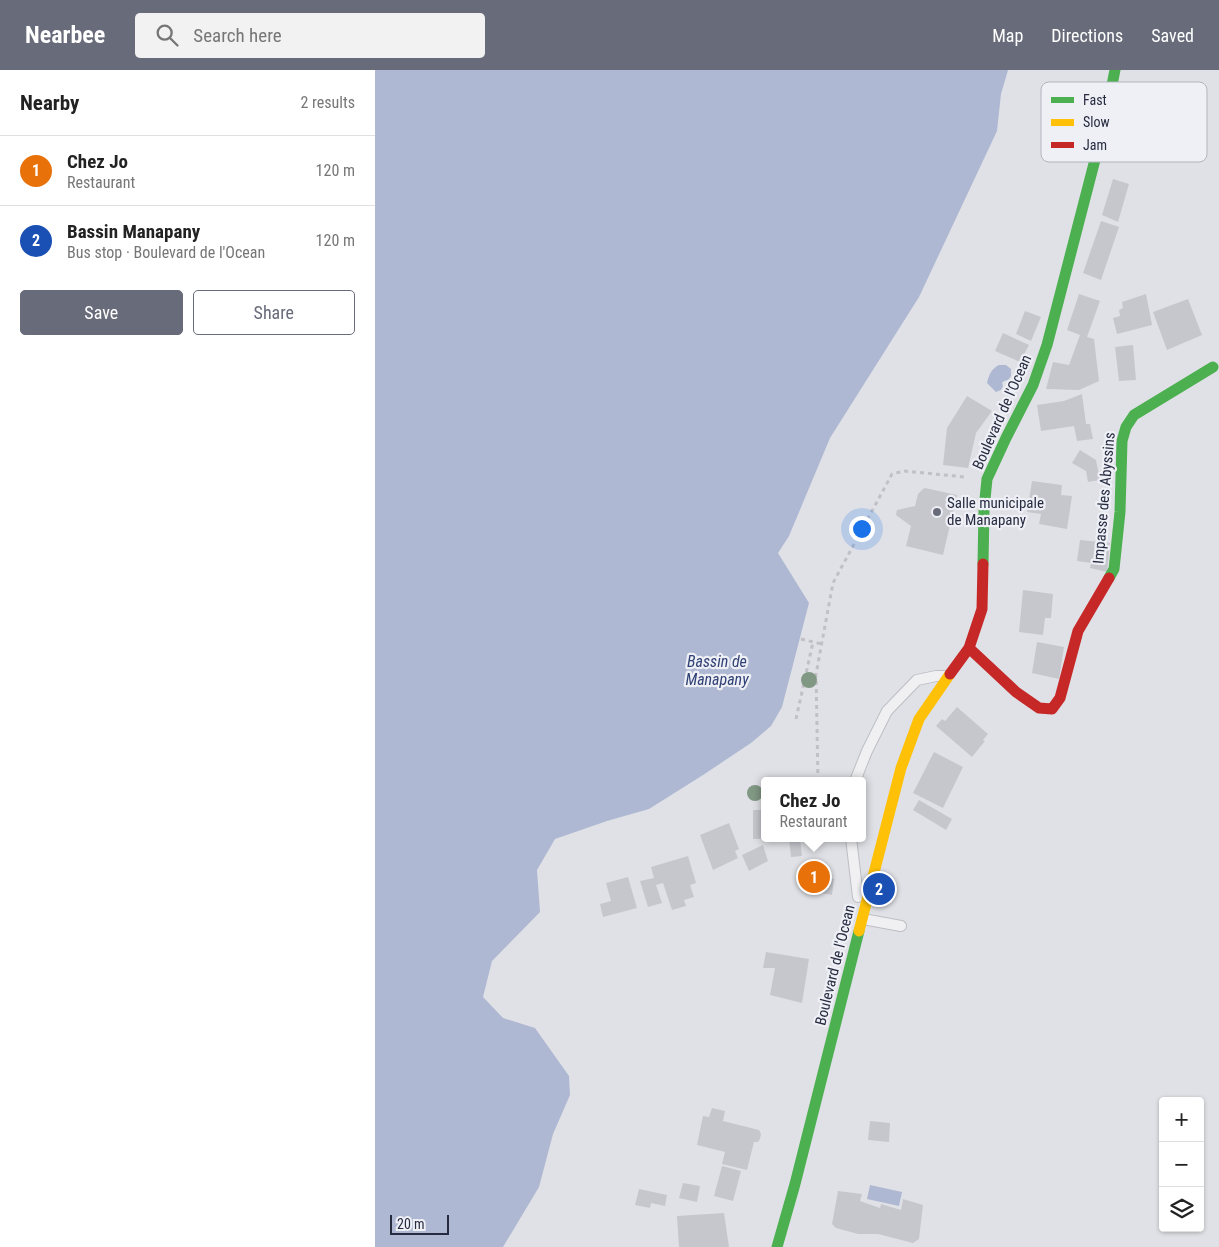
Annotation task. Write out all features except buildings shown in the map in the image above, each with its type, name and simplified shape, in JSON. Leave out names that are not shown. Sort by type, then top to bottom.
[{"type":"street","name":"Boulevard de l'Ocean","points":[[777,1247],[795,1184],[901,768],[919,719],[969,648],[982,609],[984,509],[987,480],[1033,385],[1047,345],[1094,162]]},
{"type":"street","name":"Impasse des Abyssins","points":[[969,648],[1016,692],[1039,708],[1053,709],[1060,698],[1078,631],[1114,569],[1122,441],[1126,427],[1135,415],[1213,366]]},
{"type":"lane","points":[[857,777],[887,711],[917,680],[936,676],[948,676]]},
{"type":"lane","points":[[851,842],[858,899],[866,902]]},
{"type":"lane","points":[[862,919],[901,926]]},
{"type":"path","points":[[818,777],[817,674],[833,583],[892,474],[905,471],[987,480]]},
{"type":"path","points":[[801,639],[822,644]]},
{"type":"path","points":[[797,719],[813,642]]},
{"type":"water","name":"Bassin de Manapany","points":[[375,70],[1008,70],[1001,94],[997,131],[919,297],[830,438],[789,536],[778,553],[809,603],[782,707],[771,726],[751,743],[649,809],[555,839],[537,870],[540,912],[492,961],[483,997],[503,1018],[535,1028],[569,1076],[570,1095],[553,1134],[539,1187],[503,1247],[375,1247]]},
{"type":"water","points":[[999,365],[1006,365],[1011,369],[1011,376],[1002,383],[1001,390],[996,392],[987,383],[991,372]]},
{"type":"water","points":[[870,1185],[902,1192],[899,1206],[867,1199]]},
{"type":"traffic: fast","points":[[1113,82],[1115,70]]},
{"type":"traffic: fast","points":[[983,564],[984,509],[987,479],[1033,385],[1047,345],[1094,162]]},
{"type":"traffic: fast","points":[[1109,578],[1114,569],[1120,512],[1122,441],[1126,427],[1134,415],[1213,367]]},
{"type":"traffic: fast","points":[[777,1247],[795,1184],[859,931]]},
{"type":"traffic: slow","points":[[859,931],[901,768],[919,719],[950,674]]},
{"type":"traffic: jam","points":[[950,674],[969,648],[982,609],[983,564]]},
{"type":"traffic: jam","points":[[969,648],[1016,692],[1039,708],[1052,709],[1060,698],[1078,631],[1109,578]]},
{"type":"place","name":"Salle municipale de Manapany","points":[[937,512]]},
{"type":"place","name":"Chez Jo","points":[[814,877]]},
{"type":"place","name":"Bassin Manapany","points":[[879,889]]}]
